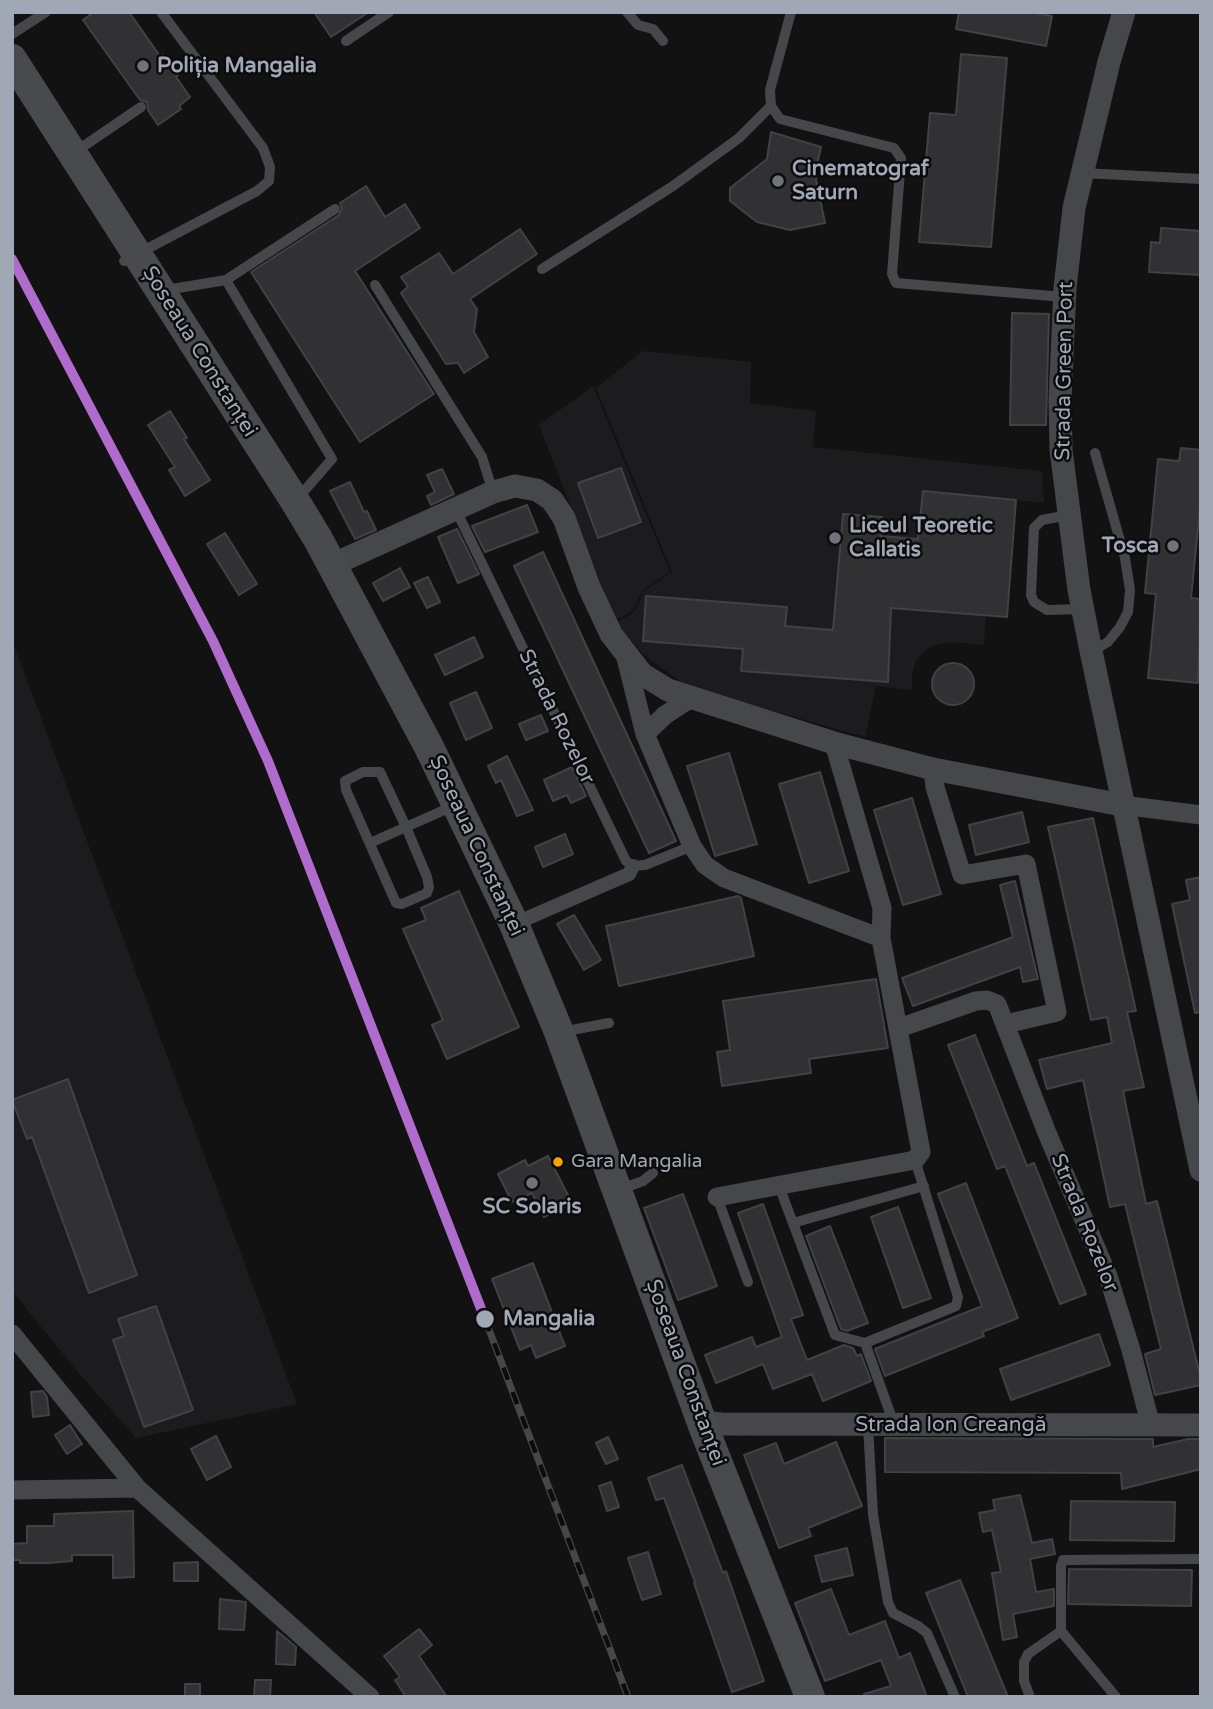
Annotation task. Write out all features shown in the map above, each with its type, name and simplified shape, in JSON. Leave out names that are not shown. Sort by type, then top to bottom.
[{"type":"main road","name":"Șoseaua Constanței","points":[[12,59],[67,158],[308,550],[397,717],[483,896],[522,988],[688,1437],[792,1697]]},
{"type":"main road","name":"Șoseaua Constanței","points":[[12,86],[67,158]]},
{"type":"main road","name":"Șoseaua Constanței","points":[[130,258],[162,291],[295,501],[332,565],[429,747],[514,924],[559,1032],[702,1422],[810,1697]]},
{"type":"street","name":"Strada Green Port","points":[[1108,12],[1111,33],[1108,62]]},
{"type":"street","name":"Strada Green Port","points":[[1122,805],[1083,609],[1069,515],[1060,420],[1070,236],[1108,62],[1124,12]]},
{"type":"street","points":[[332,565],[493,492],[515,486],[537,490],[552,500],[564,518],[589,587],[611,634],[642,674],[668,690],[834,743],[933,769],[1122,805],[1201,815]]},
{"type":"street","points":[[624,652],[645,734],[692,846],[705,865],[724,878],[881,938]]},
{"type":"street","points":[[645,734],[665,715],[691,698]]},
{"type":"street","points":[[717,1197],[918,1156],[899,1028],[881,938],[882,908],[834,743]]},
{"type":"street","points":[[933,769],[935,787],[962,875],[1026,864],[1057,1012],[1006,1024]]},
{"type":"street","points":[[1122,805],[1201,1170]]},
{"type":"street","points":[[514,924],[629,874],[633,866]]},
{"type":"street","name":"Strada Rozelor","points":[[899,1028],[976,1001],[987,1000],[997,1004],[1047,1133],[1108,1276],[1131,1350],[1150,1426]]},
{"type":"street","points":[[12,1334],[137,1488],[370,1697]]},
{"type":"street","name":"Strada Ion Creangă","points":[[702,1422],[1201,1425]]},
{"type":"street","points":[[12,1490],[137,1488]]},
{"type":"lane","points":[[12,34],[46,12]]},
{"type":"lane","points":[[130,258],[257,191],[269,181],[270,167],[263,148],[161,12]]},
{"type":"lane","points":[[346,41],[390,12]]},
{"type":"lane","points":[[626,12],[638,25],[653,29],[663,41]]},
{"type":"lane","points":[[791,12],[770,90],[771,106],[780,118],[894,148],[901,158],[892,274],[896,283],[1065,298]]},
{"type":"lane","points":[[542,269],[673,186],[739,138],[771,106]]},
{"type":"lane","points":[[67,158],[141,107]]},
{"type":"lane","points":[[1082,173],[1201,179]]},
{"type":"lane","points":[[162,291],[226,280],[335,209]]},
{"type":"lane","points":[[226,280],[332,459],[295,501]]},
{"type":"lane","points":[[375,285],[482,457],[493,492]]},
{"type":"lane","points":[[1091,651],[1108,642],[1121,627],[1128,612],[1130,590],[1125,558],[1095,453]]},
{"type":"lane","name":"Strada Rozelor","points":[[456,509],[626,861],[633,866]]},
{"type":"lane","points":[[1069,515],[1042,520],[1034,528],[1031,594],[1034,602],[1047,610],[1083,609]]},
{"type":"lane","points":[[363,772],[380,772],[406,827],[429,887],[427,893],[402,904],[396,903],[346,790],[345,781],[363,772]]},
{"type":"lane","points":[[370,843],[442,811]]},
{"type":"lane","points":[[633,866],[645,865],[692,846]]},
{"type":"lane","points":[[559,1032],[609,1023]]},
{"type":"lane","points":[[779,1186],[835,1335],[865,1343],[956,1306],[958,1297],[924,1186],[918,1156]]},
{"type":"lane","points":[[617,1191],[643,1181],[653,1173]]},
{"type":"lane","points":[[793,1223],[924,1186]]},
{"type":"lane","points":[[717,1197],[748,1282]]},
{"type":"lane","points":[[865,1343],[894,1424]]},
{"type":"lane","points":[[868,1425],[873,1515],[888,1602],[893,1613],[927,1633],[955,1697]]},
{"type":"lane","points":[[1116,1697],[1061,1631],[1060,1566],[1063,1560],[1201,1559]]},
{"type":"lane","points":[[1030,1697],[1024,1681],[1024,1662],[1028,1654],[1061,1631]]},
{"type":"shaded area","name":"Liceul Teoretic Callatis","points":[[643,351],[751,362],[750,403],[816,411],[813,447],[1042,471],[1044,503],[1016,500],[1007,617],[986,616],[984,645],[951,642],[935,645],[924,651],[916,661],[912,674],[912,690],[876,686],[865,737],[687,687],[643,654],[616,623],[634,612],[644,591],[672,572],[596,388]]},
{"type":"shaded area","points":[[593,386],[670,572],[643,590],[633,610],[615,621],[539,425]]},
{"type":"shaded area","points":[[12,640],[297,1404],[136,1438],[12,1291]]},
{"type":"building","name":"Poliția Mangalia","points":[[94,12],[129,12],[160,56],[163,54],[190,97],[179,106],[181,109],[158,125],[148,110],[147,102],[140,100],[83,20]]},
{"type":"building","points":[[314,12],[369,12],[331,37]]},
{"type":"building","points":[[959,12],[1028,12],[1052,16],[1046,46],[956,29]]},
{"type":"building","points":[[961,54],[1007,58],[991,247],[919,242],[930,113],[956,115]]},
{"type":"building","name":"Cinematograf Saturn","points":[[771,132],[821,147],[815,174],[825,223],[790,230],[757,222],[730,201],[730,188],[767,159]]},
{"type":"building","points":[[366,186],[385,217],[405,204],[420,228],[355,271],[434,394],[360,442],[251,272],[339,215],[342,209],[340,203]]},
{"type":"building","points":[[1161,228],[1201,231],[1201,275],[1149,272],[1151,242],[1160,243]]},
{"type":"building","points":[[520,229],[537,254],[470,299],[477,309],[474,332],[488,357],[464,373],[458,363],[446,364],[401,293],[408,287],[401,277],[439,253],[453,274]]},
{"type":"building","points":[[1012,313],[1049,314],[1046,425],[1010,425]]},
{"type":"building","points":[[170,411],[210,480],[185,496],[169,470],[175,467],[148,425]]},
{"type":"building","name":"Tosca","points":[[1181,448],[1201,450],[1201,498],[1191,598],[1201,599],[1198,683],[1148,678],[1156,594],[1145,593],[1158,459],[1179,461]]},
{"type":"building","points":[[621,468],[641,522],[598,538],[578,483]]},
{"type":"building","points":[[442,469],[454,494],[431,505],[427,496],[435,492],[427,475]]},
{"type":"building","points":[[350,482],[376,530],[355,539],[330,491]]},
{"type":"building","points":[[923,491],[1016,500],[1007,617],[891,608],[888,682],[741,671],[743,649],[643,641],[646,596],[787,607],[785,626],[833,630],[843,514],[882,517],[881,536],[918,539]]},
{"type":"building","points":[[527,505],[538,532],[485,552],[472,526]]},
{"type":"building","points":[[457,529],[479,574],[458,583],[438,537]]},
{"type":"building","points":[[225,533],[257,584],[239,595],[207,544]]},
{"type":"building","points":[[543,552],[676,841],[649,853],[514,566]]},
{"type":"building","points":[[400,568],[410,587],[383,601],[373,583]]},
{"type":"building","points":[[428,577],[440,602],[427,608],[414,583]]},
{"type":"building","points":[[474,637],[483,657],[445,675],[435,655]]},
{"type":"building","points":[[953,663],[968,669],[974,684],[968,699],[953,705],[938,699],[932,684],[938,669]]},
{"type":"building","points":[[476,692],[492,728],[466,740],[450,703]]},
{"type":"building","points":[[541,715],[548,731],[526,740],[519,724]]},
{"type":"building","points":[[729,753],[757,844],[715,856],[687,766]]},
{"type":"building","points":[[507,756],[533,810],[517,816],[501,780],[496,783],[488,766]]},
{"type":"building","points":[[572,767],[586,796],[571,803],[567,795],[553,801],[544,780]]},
{"type":"building","points":[[820,772],[849,871],[809,883],[779,784]]},
{"type":"building","points":[[912,798],[941,894],[903,905],[874,810]]},
{"type":"building","points":[[1022,812],[1029,842],[976,855],[969,825]]},
{"type":"building","points":[[1093,818],[1136,1011],[1127,1012],[1144,1087],[1123,1091],[1146,1204],[1157,1201],[1201,1379],[1201,1385],[1155,1395],[1145,1354],[1161,1349],[1125,1204],[1110,1207],[1083,1080],[1047,1089],[1039,1060],[1112,1043],[1107,1017],[1091,1020],[1048,827]]},
{"type":"building","points":[[565,834],[573,854],[543,867],[535,847]]},
{"type":"building","points":[[1201,877],[1201,1012],[1195,1013],[1172,904],[1190,900],[1186,880]]},
{"type":"building","points":[[1015,881],[1038,979],[1023,982],[1020,967],[913,1006],[902,978],[1013,937],[1000,885]]},
{"type":"building","points":[[459,891],[519,1027],[447,1059],[432,1025],[443,1020],[403,929],[426,920],[421,908]]},
{"type":"building","points":[[738,896],[741,898],[754,956],[619,986],[606,926]]},
{"type":"building","points":[[574,915],[601,960],[584,970],[557,924]]},
{"type":"building","points":[[876,979],[888,1048],[809,1059],[811,1073],[722,1086],[717,1052],[730,1050],[723,1001]]},
{"type":"building","points":[[975,1035],[1027,1166],[1034,1163],[1086,1294],[1060,1304],[1005,1166],[997,1169],[948,1045]]},
{"type":"building","points":[[68,1079],[137,1275],[89,1293],[32,1137],[27,1139],[12,1100]]},
{"type":"building","name":"SC Solaris","points":[[548,1156],[572,1203],[544,1217],[532,1193],[512,1202],[498,1174],[525,1160],[528,1166]]},
{"type":"building","points":[[966,1183],[1018,1318],[982,1332],[984,1336],[885,1376],[875,1349],[982,1306],[938,1194]]},
{"type":"building","points":[[683,1194],[717,1286],[678,1300],[644,1208]]},
{"type":"building","points":[[763,1204],[803,1315],[791,1319],[807,1360],[844,1345],[853,1348],[857,1356],[861,1354],[871,1381],[823,1401],[812,1374],[773,1389],[763,1364],[716,1383],[705,1355],[752,1337],[756,1347],[782,1337],[738,1213]]},
{"type":"building","points":[[898,1207],[931,1298],[903,1308],[871,1217]]},
{"type":"building","points":[[830,1226],[868,1323],[847,1331],[841,1329],[806,1236]]},
{"type":"building","points":[[533,1263],[565,1346],[536,1358],[531,1345],[520,1350],[492,1279]]},
{"type":"building","points":[[156,1306],[193,1410],[144,1427],[113,1340],[124,1336],[118,1319]]},
{"type":"building","points":[[1099,1334],[1110,1365],[1011,1400],[1000,1369]]},
{"type":"building","points":[[43,1391],[47,1397],[49,1415],[33,1417],[31,1392]]},
{"type":"building","points":[[70,1425],[82,1444],[67,1454],[55,1435]]},
{"type":"building","points":[[216,1436],[231,1467],[207,1480],[191,1449]]},
{"type":"building","points":[[608,1437],[618,1459],[606,1464],[596,1443]]},
{"type":"building","points":[[885,1438],[1153,1439],[1153,1447],[1188,1439],[1201,1439],[1201,1469],[1122,1489],[1121,1473],[885,1472]]},
{"type":"building","points":[[836,1442],[862,1506],[808,1528],[811,1536],[779,1548],[744,1455],[776,1443],[784,1464]]},
{"type":"building","points":[[682,1465],[723,1573],[726,1571],[764,1681],[732,1692],[664,1498],[656,1500],[648,1478]]},
{"type":"building","points":[[611,1482],[619,1507],[607,1511],[599,1486]]},
{"type":"building","points":[[1020,1495],[1032,1543],[1052,1539],[1055,1554],[1030,1559],[1036,1592],[1054,1589],[1054,1606],[1013,1614],[1017,1637],[1003,1640],[992,1573],[1001,1572],[992,1530],[983,1532],[979,1513],[995,1510],[993,1500]]},
{"type":"building","points":[[1071,1501],[1175,1502],[1174,1541],[1070,1540]]},
{"type":"building","points":[[133,1511],[134,1577],[113,1578],[113,1555],[72,1555],[72,1561],[49,1563],[20,1563],[20,1560],[12,1560],[12,1544],[27,1543],[27,1526],[54,1526],[54,1514]]},
{"type":"building","points":[[847,1548],[853,1575],[822,1582],[815,1556]]},
{"type":"building","points":[[648,1552],[661,1594],[642,1600],[628,1558]]},
{"type":"building","points":[[198,1562],[198,1581],[174,1581],[174,1563]]},
{"type":"building","points":[[1069,1569],[1192,1570],[1191,1606],[1068,1604]]},
{"type":"building","points":[[960,1580],[1008,1697],[968,1697],[926,1593]]},
{"type":"building","points":[[831,1589],[849,1635],[885,1621],[899,1658],[910,1653],[927,1697],[865,1697],[864,1694],[891,1686],[881,1660],[825,1681],[795,1603]]},
{"type":"building","points":[[220,1599],[246,1602],[244,1630],[219,1629]]},
{"type":"building","points":[[419,1629],[432,1645],[419,1656],[447,1697],[406,1697],[395,1680],[400,1677],[384,1656]]},
{"type":"building","points":[[277,1631],[296,1647],[295,1665],[276,1664]]},
{"type":"building","points":[[255,1680],[271,1680],[270,1697],[254,1697]]},
{"type":"building","points":[[185,1684],[200,1684],[200,1697],[185,1697]]},
{"type":"railway","points":[[485,1319],[628,1697]]},
{"type":"transit line","points":[[12,259],[213,641],[268,761],[485,1319]]},
{"type":"place","name":"Poliția Mangalia","points":[[143,66]]},
{"type":"place","name":"Cinematograf Saturn","points":[[778,181]]},
{"type":"place","name":"Liceul Teoretic Callatis","points":[[835,538]]},
{"type":"place","name":"Tosca","points":[[1173,546]]},
{"type":"place","name":"Gara Mangalia","points":[[558,1162]]},
{"type":"place","name":"SC Solaris","points":[[532,1183]]},
{"type":"place","name":"Mangalia","points":[[485,1319]]}]
